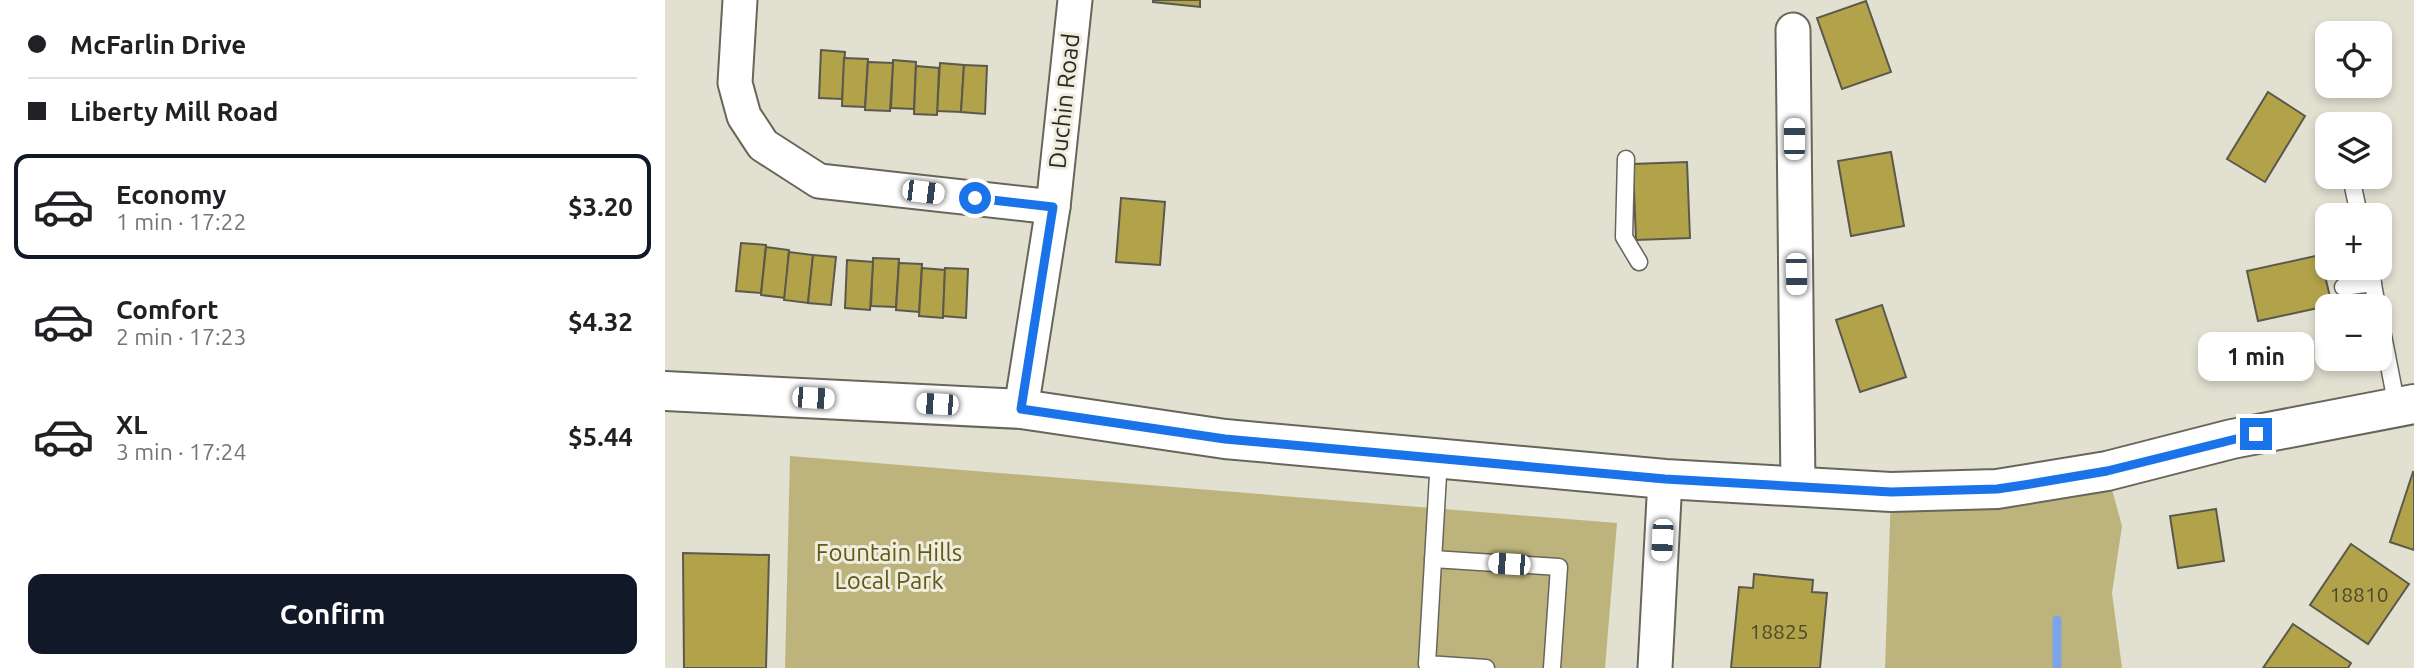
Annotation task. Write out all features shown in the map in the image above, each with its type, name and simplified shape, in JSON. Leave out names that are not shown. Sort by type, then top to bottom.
[{"type":"street","points":[[740,0],[735,83],[744,116],[762,145],[819,181],[1053,207]]},
{"type":"street","name":"Duchin Road","points":[[1021,409],[1053,207],[1075,0]]},
{"type":"street","points":[[1793,30],[1798,488]]},
{"type":"street","points":[[665,391],[1021,409],[1225,439],[1665,479],[1891,492],[1997,489],[2107,471],[2232,439],[2406,406]]},
{"type":"street","points":[[1655,668],[1665,479]]},
{"type":"lane","points":[[1626,159],[1624,237],[1639,262]]},
{"type":"lane","points":[[2343,286],[2358,280]]},
{"type":"lane","points":[[2392,360],[2406,406]]},
{"type":"lane","points":[[1439,458],[1427,664],[1486,668]]},
{"type":"lane","points":[[1433,559],[1559,567],[1552,668]]},
{"type":"green space","name":"Fountain Hills Local Park","points":[[790,456],[1617,523],[1605,668],[785,668]]},
{"type":"green space","points":[[2107,471],[2122,526],[2112,593],[2122,668],[1885,668],[1891,492]]},
{"type":"building","points":[[1200,0],[1200,7],[1153,2]]},
{"type":"building","points":[[1866,1],[1891,72],[1842,89],[1817,18]]},
{"type":"building","points":[[821,50],[845,52],[842,99],[819,98]]},
{"type":"building","points":[[844,58],[868,59],[865,107],[842,106]]},
{"type":"building","points":[[893,60],[916,62],[914,109],[891,108]]},
{"type":"building","points":[[868,62],[893,63],[890,111],[865,110]]},
{"type":"building","points":[[940,63],[964,65],[961,112],[937,111]]},
{"type":"building","points":[[964,65],[987,66],[985,114],[961,112]]},
{"type":"building","points":[[916,66],[939,68],[937,115],[914,114]]},
{"type":"building","points":[[2268,92],[2305,116],[2265,182],[2227,159]]},
{"type":"building","points":[[1891,152],[1904,226],[1851,236],[1838,161]]},
{"type":"building","points":[[1687,162],[1690,238],[1636,240],[1633,164]]},
{"type":"building","points":[[1121,198],[1165,202],[1160,265],[1116,262]]},
{"type":"building","points":[[741,243],[766,245],[761,293],[736,291]]},
{"type":"building","points":[[766,247],[789,250],[785,298],[761,295]]},
{"type":"building","points":[[789,252],[813,255],[808,303],[784,300]]},
{"type":"building","points":[[813,255],[836,257],[831,305],[808,303]]},
{"type":"building","points":[[2315,256],[2315,280],[2326,280],[2329,294],[2315,294],[2315,309],[2258,321],[2247,271]]},
{"type":"building","points":[[873,258],[899,259],[896,307],[871,306]]},
{"type":"building","points":[[847,260],[873,262],[870,310],[845,308]]},
{"type":"building","points":[[899,263],[922,264],[919,312],[896,310]]},
{"type":"building","points":[[922,268],[945,270],[943,318],[919,316]]},
{"type":"building","points":[[945,268],[968,269],[966,318],[943,316]]},
{"type":"building","points":[[1882,305],[1906,377],[1860,392],[1836,320]]},
{"type":"building","points":[[2414,473],[2414,550],[2390,542]]},
{"type":"building","points":[[2216,509],[2224,561],[2178,568],[2170,516]]},
{"type":"building","points":[[2351,544],[2409,584],[2368,644],[2310,605]]},
{"type":"building","points":[[683,553],[769,555],[766,668],[684,668]]},
{"type":"building","points":[[1754,574],[1813,580],[1812,592],[1827,593],[1820,668],[1731,668],[1739,587],[1753,588]]},
{"type":"building","points":[[2293,624],[2351,663],[2348,668],[2263,668]]},
{"type":"waterway","points":[[2057,620],[2057,668]]},
{"type":"route","points":[[975,198],[1053,207],[1021,409],[1225,439],[1665,479],[1891,492],[1997,489],[2024,485],[2107,471],[2256,434]]}]
